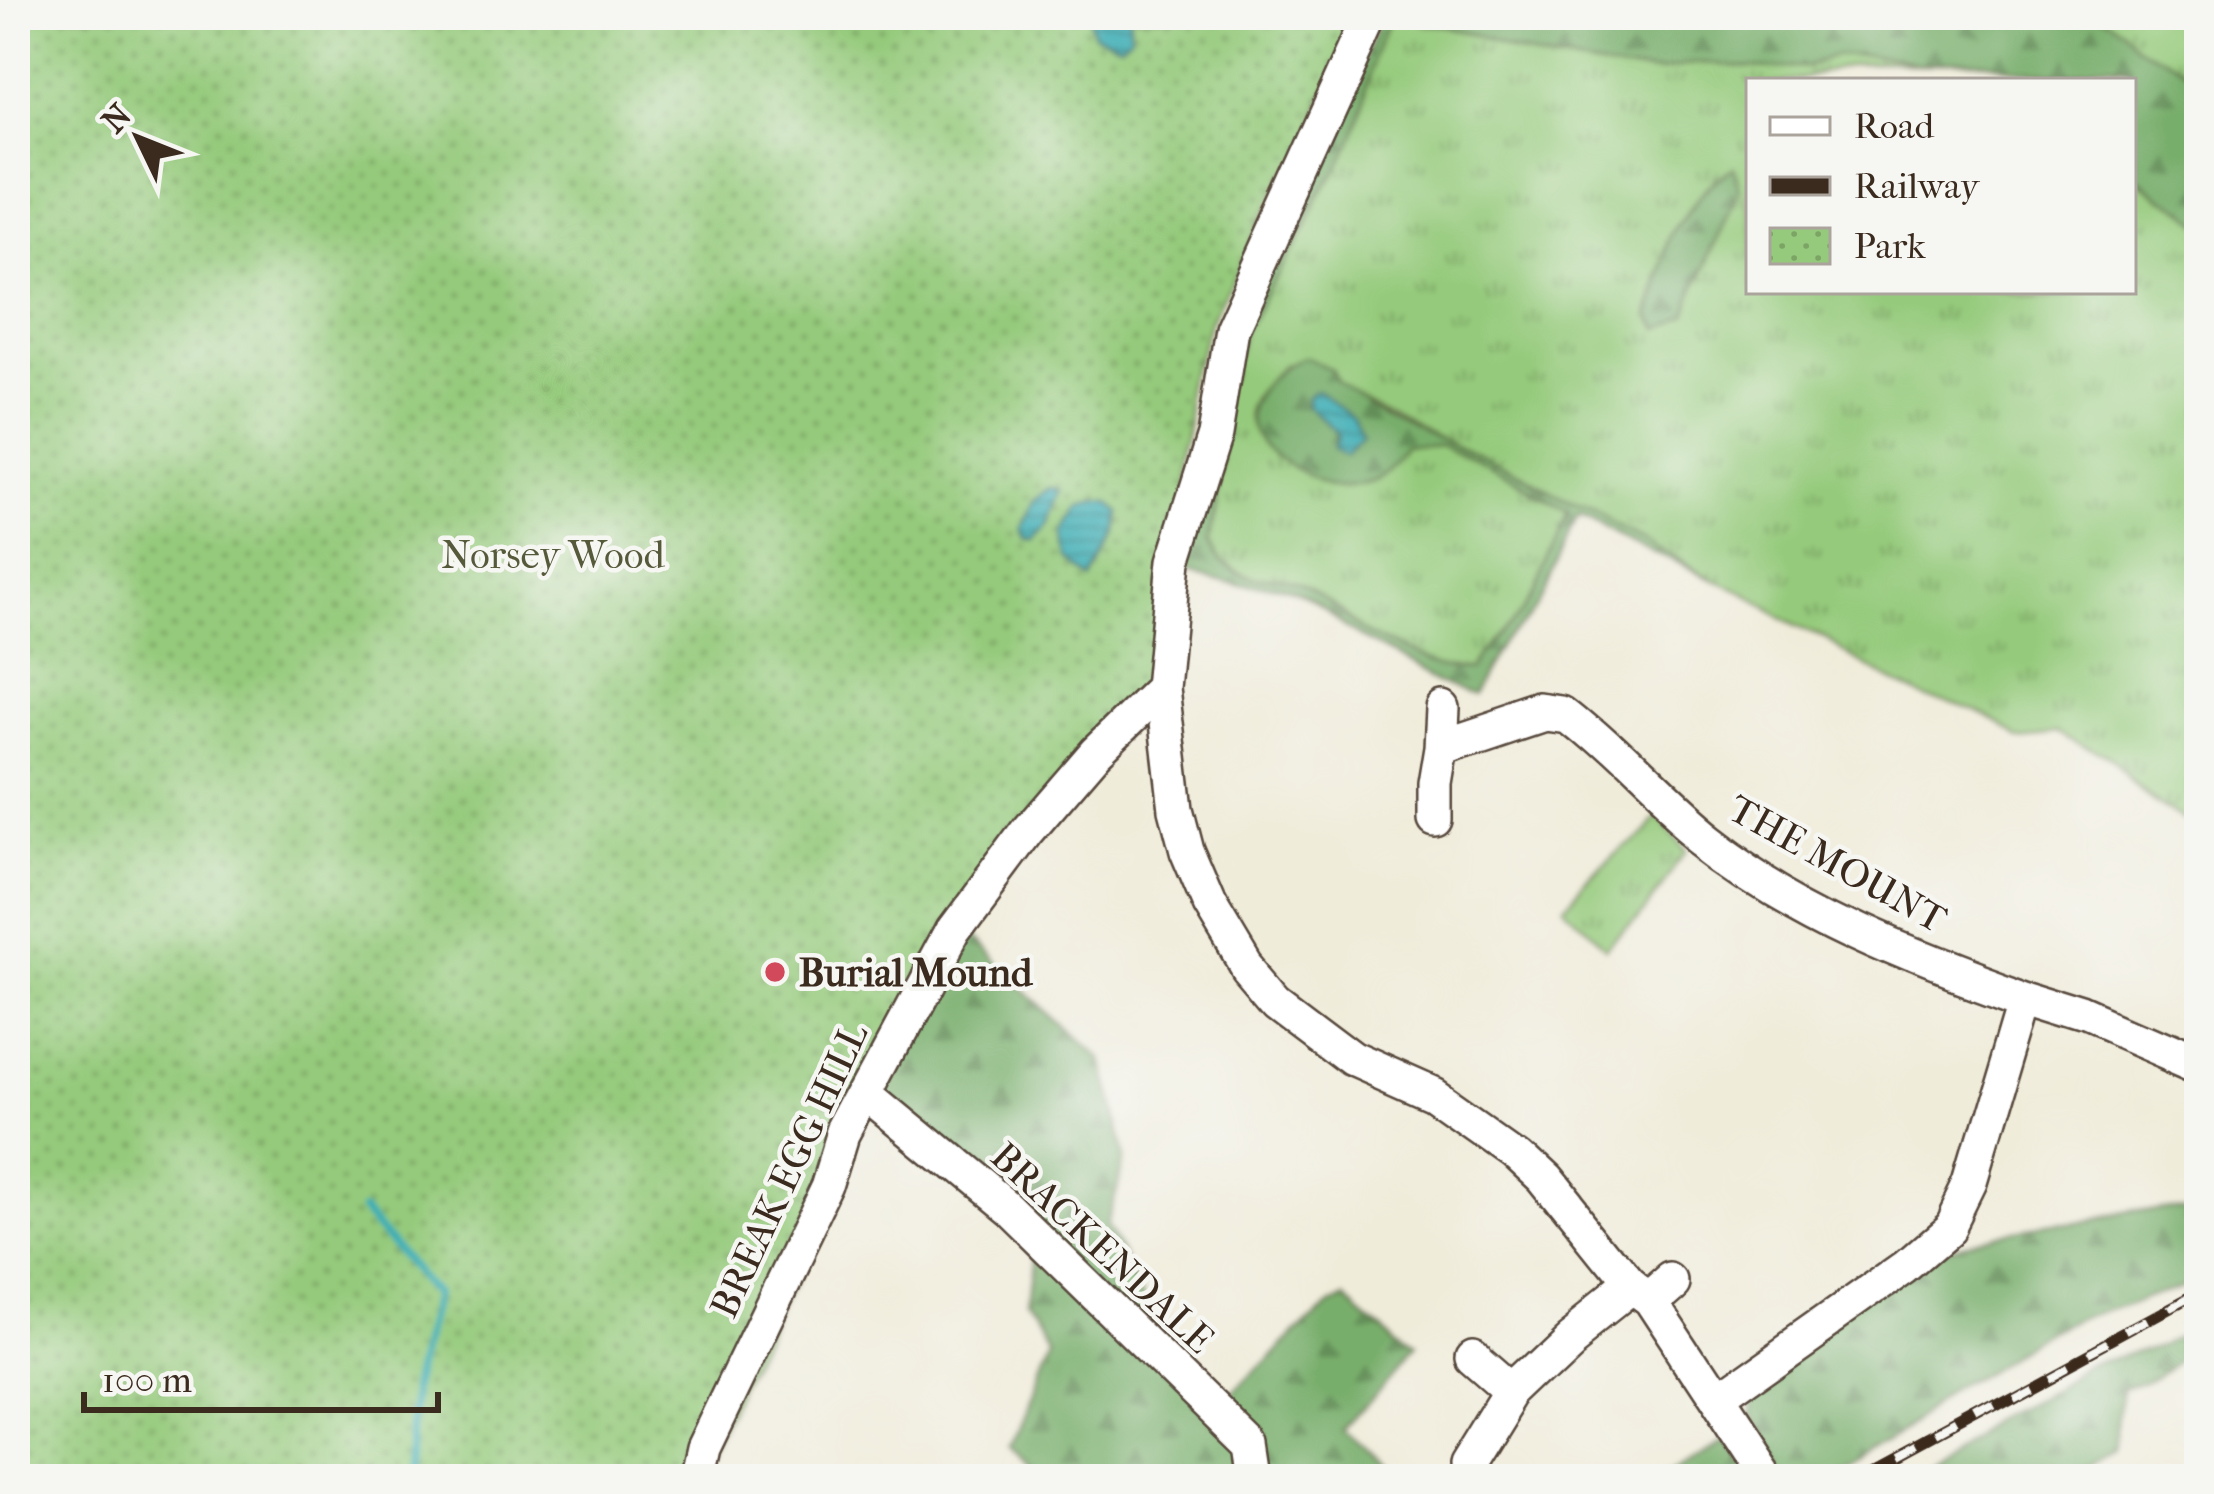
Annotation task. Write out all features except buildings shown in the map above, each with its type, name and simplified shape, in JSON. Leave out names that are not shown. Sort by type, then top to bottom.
[{"type":"street","points":[[1373,15],[1231,329],[1214,435],[1174,561],[1162,688],[1168,767],[1187,851],[1210,905],[1247,967],[1275,1000],[1352,1058],[1433,1094],[1511,1149],[1650,1290],[1765,1479]]},
{"type":"street","name":"BREAK EGG HILL","points":[[696,1479],[704,1448],[829,1186],[845,1134],[955,928],[1096,752],[1162,688]]},
{"type":"street","points":[[1435,820],[1443,709]]},
{"type":"street","name":"THE MOUNT","points":[[1441,747],[1545,712],[1566,715],[1704,839],[1756,874],[1900,953],[2025,998]]},
{"type":"street","points":[[1713,1400],[1906,1264],[1949,1227],[1969,1186],[2025,998],[2147,1041],[2199,1066]]},
{"type":"street","name":"BRACKENDALE","points":[[868,1093],[1005,1206],[1250,1446],[1255,1479]]},
{"type":"street","points":[[1466,1466],[1511,1392],[1571,1335],[1650,1290]]},
{"type":"street","points":[[1473,1359],[1511,1392]]},
{"type":"green space","name":"Norsey Wood","points":[[15,15],[1352,15],[1269,196],[1217,328],[1150,683],[968,899],[696,1479],[15,1479]]},
{"type":"green space","points":[[1385,15],[1395,15],[1334,165],[1250,334],[1213,538],[1228,561],[1250,577],[1442,660],[1484,666],[1510,626],[1565,514],[1441,445],[1405,444],[1384,470],[1362,481],[1314,479],[1291,469],[1272,454],[1261,435],[1260,412],[1273,386],[1308,357],[1333,369],[1338,381],[1452,445],[1651,547],[1709,589],[1575,519],[1485,695],[1302,606],[1187,569],[1239,331]]},
{"type":"green space","points":[[1395,15],[1653,64],[1733,60],[1805,71],[1839,66],[1903,78],[1746,78],[1746,294],[2136,294],[2136,182],[2199,227],[2199,816],[2063,728],[2015,732],[1709,589],[1651,547],[1569,508],[1388,404],[1292,364],[1260,411],[1266,447],[1381,473],[1405,444],[1441,445],[1566,514],[1485,666],[1418,651],[1303,596],[1257,580],[1238,570],[1213,538],[1250,334],[1334,165]],"holes":[[[1716,170],[1739,186],[1678,329],[1649,337],[1645,322],[1683,231]]]},
{"type":"green space","points":[[1413,15],[2090,15],[2199,98],[2199,227],[2136,182],[2136,78],[1903,78],[1839,66],[1805,71],[1733,60],[1653,64],[1426,24]]},
{"type":"green space","points":[[2090,15],[2199,15],[2199,98],[2102,24]]},
{"type":"green space","points":[[1730,160],[1739,186],[1678,329],[1649,337],[1645,322],[1680,234],[1703,191]]},
{"type":"green space","points":[[1651,816],[1687,849],[1612,949],[1567,907]]},
{"type":"green space","points":[[955,929],[1103,1060],[1126,1158],[1107,1225],[1160,1332],[1221,1399],[1327,1285],[1343,1277],[1418,1342],[1346,1427],[1394,1479],[1049,1479],[1009,1448],[1048,1354],[1025,1314],[1030,1260],[1005,1206],[868,1093]]},
{"type":"green space","points":[[2199,1209],[2199,1274],[2090,1323],[1820,1479],[1782,1479],[1746,1416],[1750,1397],[1802,1350],[1936,1257],[1969,1246]]},
{"type":"green space","points":[[2199,1324],[2199,1349],[2128,1396],[2127,1452],[2081,1479],[1908,1479]]},
{"type":"green space","points":[[1718,1436],[1749,1479],[1649,1479]]},
{"type":"water","points":[[1089,15],[1130,15],[1130,35],[1120,44],[1094,34]]},
{"type":"water","points":[[1321,393],[1353,414],[1362,432],[1344,451],[1330,445],[1335,432],[1310,409],[1311,400]]},
{"type":"water","points":[[1052,488],[1064,491],[1050,527],[1036,541],[1027,539],[1023,529],[1035,501]]},
{"type":"water","points":[[1109,503],[1119,512],[1117,532],[1092,580],[1070,560],[1066,533],[1082,507]]},
{"type":"waterway","points":[[362,1212],[435,1295],[412,1388],[408,1479]]},
{"type":"railway","points":[[1858,1479],[2199,1294]]},
{"type":"place","name":"Burial Mound","points":[[775,972]]}]
